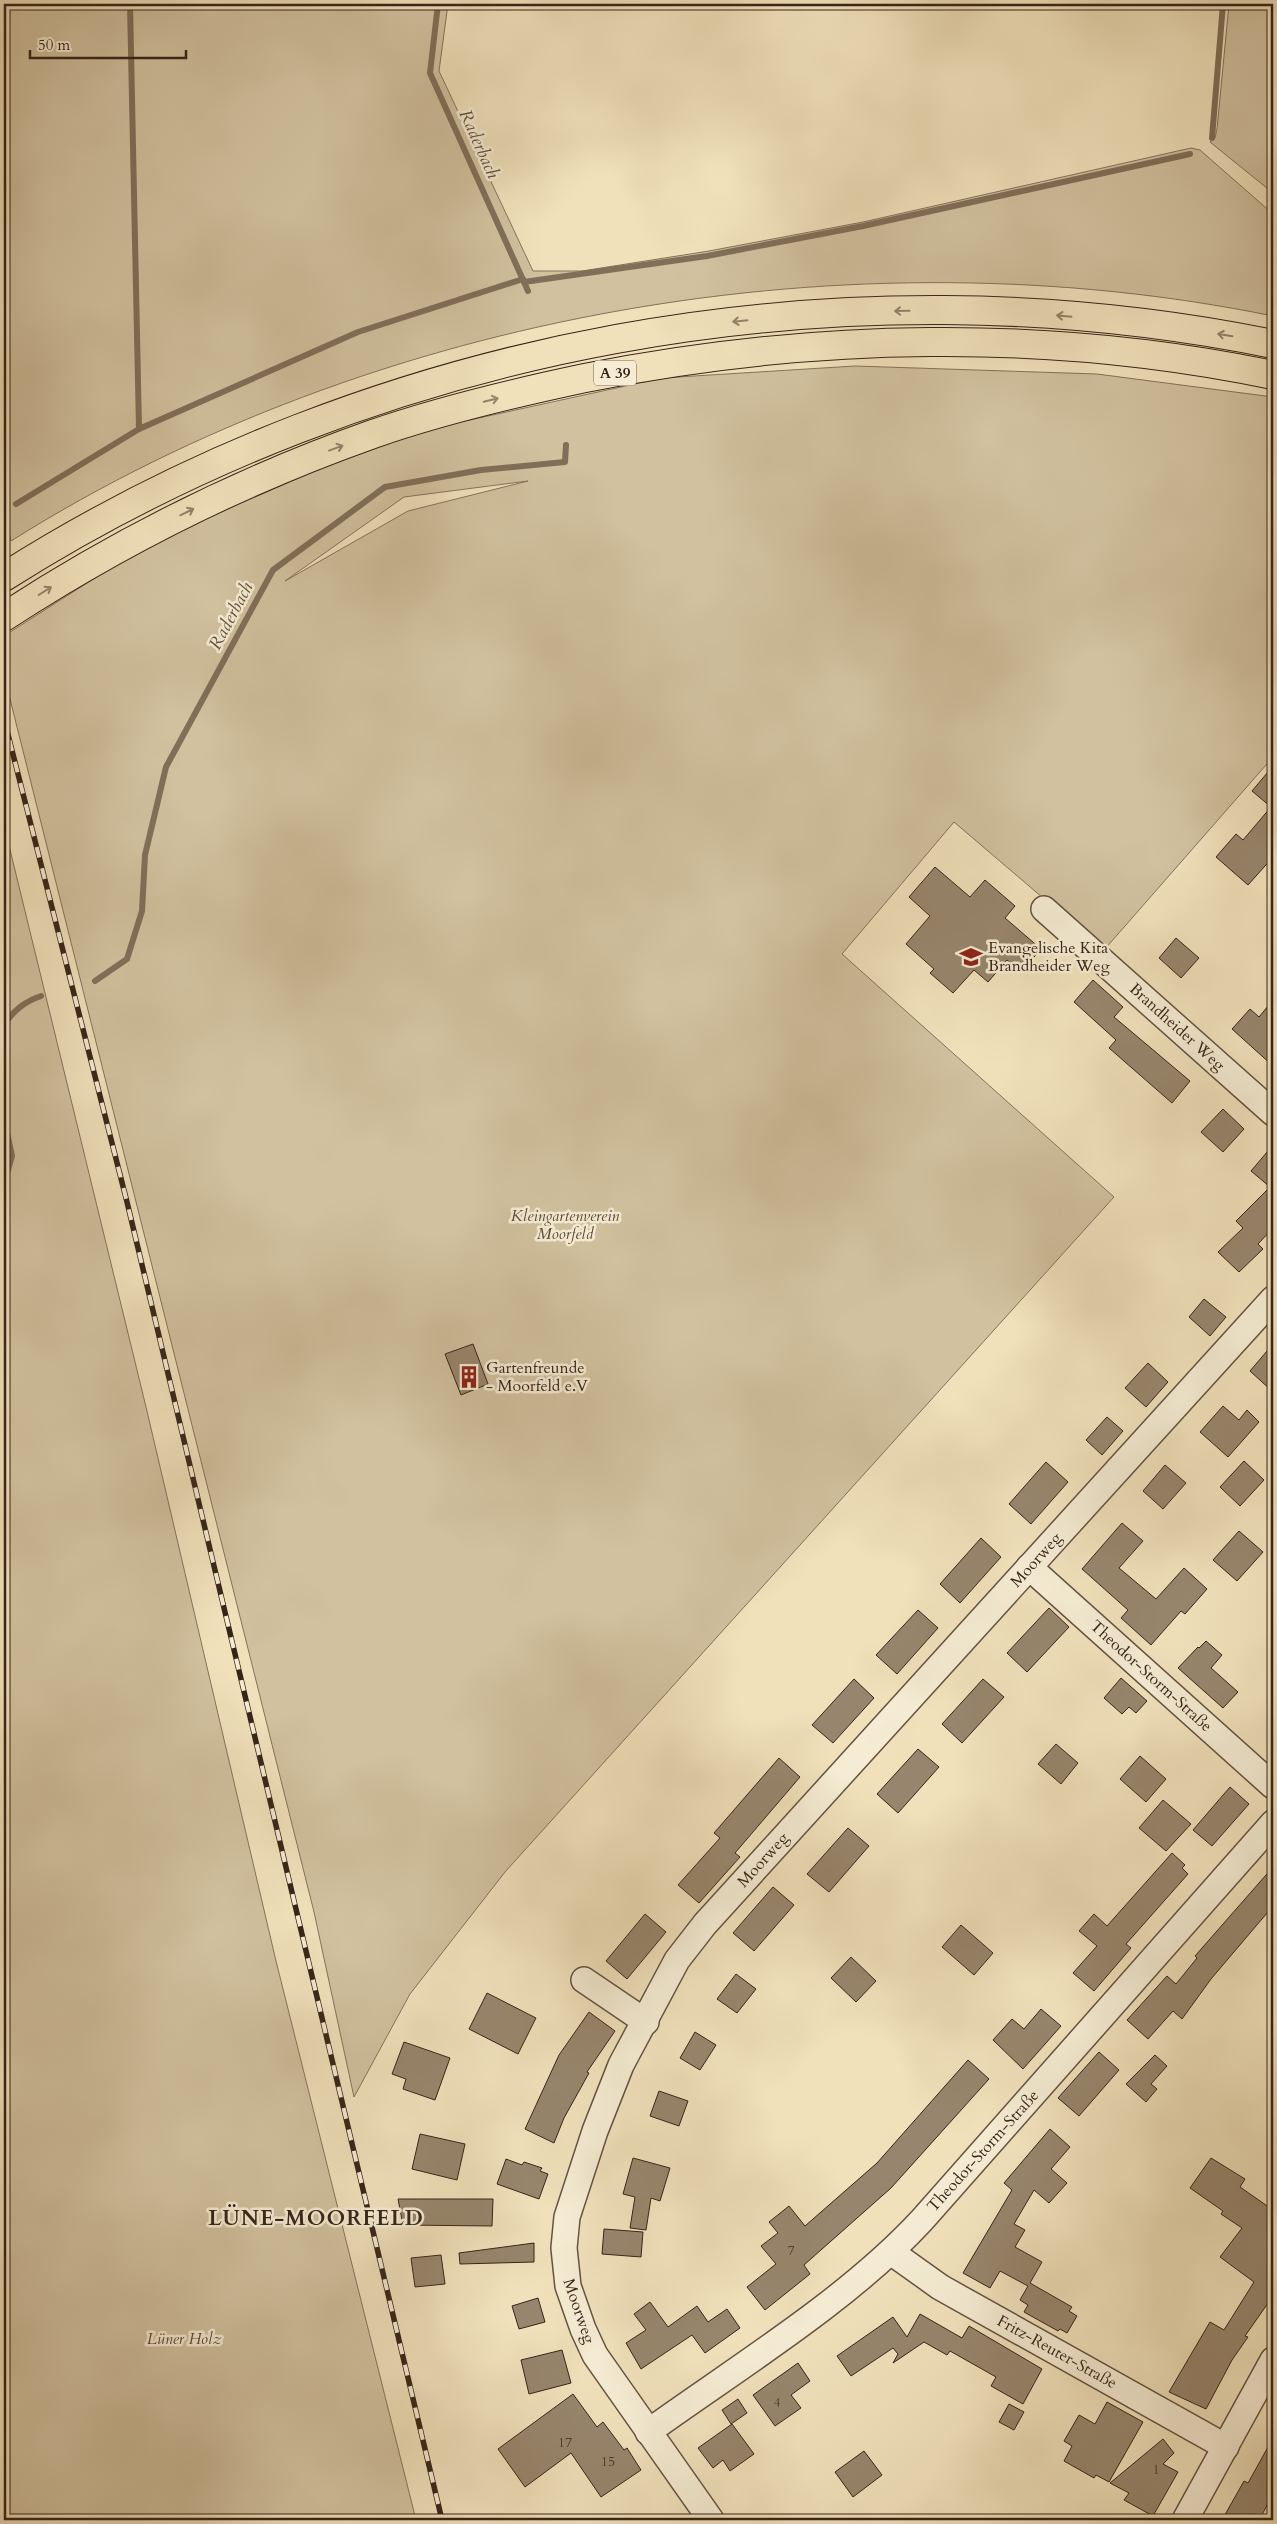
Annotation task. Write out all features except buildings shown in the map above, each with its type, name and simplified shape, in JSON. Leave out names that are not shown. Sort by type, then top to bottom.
[{"type":"highway","name":"A 39","points":[[4,578],[54,546],[155,492],[250,448],[305,426],[463,374],[605,341],[700,325],[759,319],[829,313],[926,310],[1030,313],[1141,323],[1190,329],[1273,344]]},
{"type":"highway","name":"A 39","points":[[4,618],[73,574],[139,537],[219,496],[285,468],[376,433],[428,416],[541,387],[611,373],[704,358],[823,345],[927,342],[1027,344],[1136,352],[1184,358],[1273,375]]},
{"type":"street","name":"Brandheider Weg","points":[[1044,909],[1273,1113]]},
{"type":"street","name":"Moorweg","points":[[710,2520],[595,2355],[583,2329],[568,2286],[564,2248],[567,2217],[595,2130],[621,2065],[646,2022],[677,1960],[705,1924],[1273,1299]]},
{"type":"street","name":"Theodor-Storm-Straße","points":[[1029,1567],[1273,1786]]},
{"type":"street","name":"Theodor-Storm-Straße","points":[[648,2432],[836,2297],[891,2252],[1273,1823]]},
{"type":"street","points":[[584,1980],[646,2022]]},
{"type":"street","name":"Fritz-Reuter-Straße","points":[[891,2252],[940,2287],[1226,2447]]},
{"type":"street","points":[[1185,2520],[1273,2360]]},
{"type":"green space","points":[[4,4],[448,4],[439,71],[533,271],[582,271],[709,251],[863,222],[1191,148],[1200,150],[1273,214],[1273,316],[1113,292],[950,283],[785,289],[621,310],[460,346],[303,397],[153,462],[11,541],[4,510]]},
{"type":"green space","points":[[1229,4],[1273,4],[1273,193],[1210,142],[1215,138],[1217,129]]},
{"type":"green space","name":"Kleingartenverein Moorfeld","points":[[855,366],[1097,374],[1273,397],[1273,757],[1104,950],[954,822],[842,954],[1114,1197],[505,1872],[410,1994],[354,2097],[314,1912],[4,675],[4,636],[148,544],[392,437],[662,378]],"holes":[[[528,481],[408,511],[285,581],[404,497]]]},
{"type":"green space","name":"Lüner Holz","points":[[4,825],[146,1407],[276,1961],[416,2520],[4,2520]]},
{"type":"waterway","points":[[130,4],[139,429],[358,332],[523,279]]},
{"type":"waterway","name":"Raderbach","points":[[438,4],[430,73],[528,291]]},
{"type":"waterway","points":[[1212,138],[1223,4]]},
{"type":"waterway","points":[[524,282],[707,256],[863,226],[1190,154]]},
{"type":"waterway","points":[[16,504],[139,429]]},
{"type":"waterway","name":"Raderbach","points":[[95,981],[127,959],[142,911],[145,855],[166,767],[273,570],[385,487],[481,470],[565,462],[566,445]]},
{"type":"waterway","name":"Raderbach","points":[[4,1025],[20,1007],[41,996]]},
{"type":"waterway","name":"Raderbach","points":[[4,1119],[12,1156],[4,1184]]},
{"type":"railway","points":[[4,719],[127,1202],[442,2520]]},
{"type":"place","name":"Evangelische Kita Brandheider Weg","points":[[971,957]]},
{"type":"place","name":"Gartenfreunde - Moorfeld e.V","points":[[469,1377]]},
{"type":"district","name":"LÜNE-MOORFELD","points":[[316,2218]]}]
